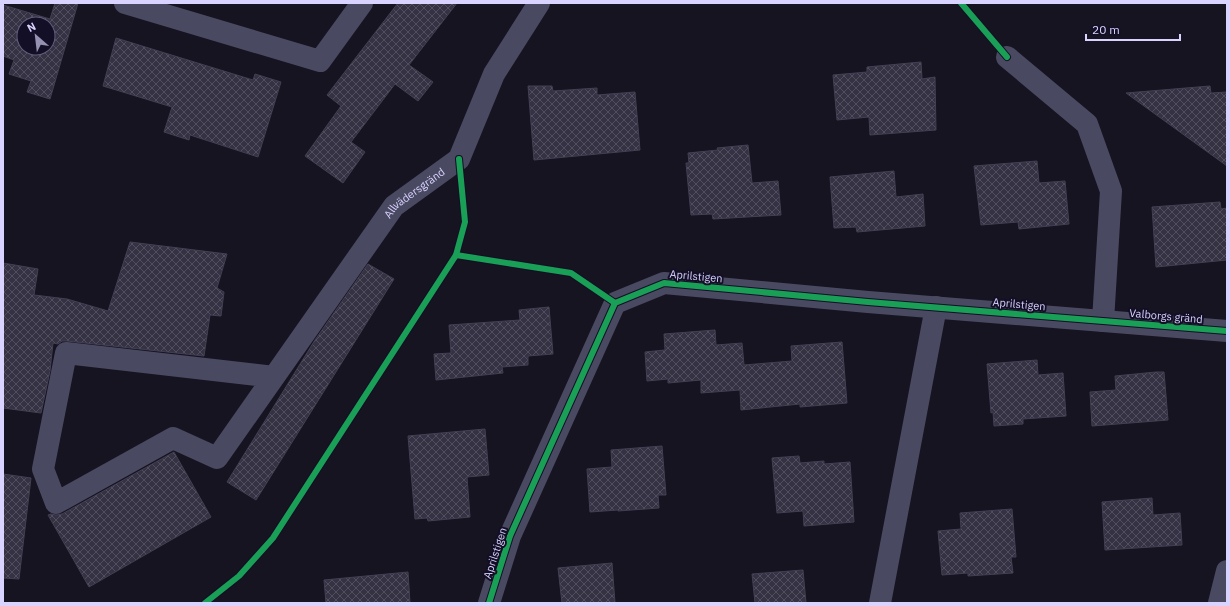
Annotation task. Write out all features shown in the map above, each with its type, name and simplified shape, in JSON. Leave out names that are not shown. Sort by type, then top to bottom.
[{"type":"street","points":[[124,3],[320,61],[362,3]]},
{"type":"street","name":"Allvädersgränd","points":[[274,377],[66,353],[43,469],[56,503],[173,438],[217,458],[274,377],[394,206],[460,159],[494,74],[539,3]]},
{"type":"street","points":[[1007,57],[1087,124],[1111,191],[1103,321]]},
{"type":"street","name":"Aprilstigen","points":[[489,603],[510,536],[615,303],[664,283],[1103,321]]},
{"type":"street","points":[[880,603],[936,307]]},
{"type":"street","name":"Valborgs gränd","points":[[1103,321],[1227,331]]},
{"type":"street","points":[[1219,603],[1227,571]]},
{"type":"building","points":[[55,3],[78,3],[50,99],[27,92],[31,81],[9,74],[14,60],[3,56],[3,5],[40,16],[16,16],[16,56],[56,56],[56,16],[51,16]]},
{"type":"building","points":[[398,3],[457,3],[409,65],[433,82],[418,101],[395,84],[351,142],[365,152],[343,183],[305,156],[341,106],[327,95]]},
{"type":"building","points":[[116,38],[253,80],[255,74],[281,82],[258,157],[190,135],[189,140],[164,132],[172,107],[103,86]]},
{"type":"building","points":[[921,62],[922,79],[935,77],[936,130],[870,135],[869,117],[837,120],[833,75],[867,72],[867,67]]},
{"type":"building","points":[[528,86],[552,86],[553,91],[597,88],[597,95],[635,92],[640,150],[534,160]]},
{"type":"building","points":[[1210,86],[1211,93],[1227,92],[1227,166],[1126,93]]},
{"type":"building","points":[[748,145],[752,183],[778,181],[781,215],[713,219],[712,214],[691,215],[686,163],[689,163],[688,153]]},
{"type":"building","points":[[1037,161],[1039,183],[1065,181],[1069,224],[1019,229],[1018,222],[981,225],[974,166]]},
{"type":"building","points":[[894,171],[896,197],[923,194],[925,226],[857,232],[856,227],[834,228],[830,177]]},
{"type":"building","points":[[1220,202],[1221,209],[1227,208],[1227,260],[1156,267],[1152,207]]},
{"type":"building","points":[[130,242],[227,254],[217,288],[224,292],[221,316],[210,315],[204,356],[67,341],[62,341],[58,344],[53,343],[50,371],[41,413],[3,408],[3,263],[38,269],[34,295],[67,299],[108,311]]},
{"type":"building","points":[[368,264],[394,279],[256,500],[227,482],[315,340]]},
{"type":"building","points":[[549,307],[553,354],[528,356],[528,365],[502,367],[503,373],[436,380],[434,354],[451,353],[449,325],[520,320],[519,310]]},
{"type":"building","points":[[715,330],[716,345],[742,343],[744,365],[792,361],[791,346],[842,342],[847,403],[800,407],[800,404],[741,410],[740,390],[701,393],[701,380],[668,383],[668,379],[647,381],[645,352],[665,350],[664,334]]},
{"type":"building","points":[[1037,360],[1038,375],[1063,373],[1066,416],[1023,419],[1023,424],[994,426],[993,412],[991,413],[987,364]]},
{"type":"building","points":[[1164,372],[1168,420],[1092,426],[1090,392],[1116,390],[1115,376]]},
{"type":"building","points":[[485,429],[489,475],[467,477],[470,517],[428,521],[427,518],[415,519],[408,436]]},
{"type":"building","points":[[662,446],[666,495],[658,495],[659,508],[590,512],[587,469],[612,467],[611,450]]},
{"type":"building","points":[[174,452],[211,517],[89,587],[48,515],[62,514]]},
{"type":"building","points":[[799,456],[800,463],[824,461],[824,464],[850,462],[854,522],[804,526],[803,511],[777,513],[772,458]]},
{"type":"building","points":[[3,474],[31,478],[19,579],[3,578]]},
{"type":"building","points":[[1152,498],[1153,515],[1180,513],[1182,545],[1105,550],[1102,502]]},
{"type":"building","points":[[1012,509],[1016,557],[1011,557],[1013,573],[968,576],[968,573],[942,575],[938,531],[961,529],[960,513]]},
{"type":"building","points":[[612,563],[615,603],[562,603],[558,568]]},
{"type":"building","points":[[803,570],[806,603],[755,603],[752,574]]},
{"type":"building","points":[[408,572],[410,603],[326,603],[324,580]]},
{"type":"cycle path","points":[[961,3],[1007,57]]},
{"type":"cycle path","points":[[205,603],[239,576],[273,538],[456,255],[465,222],[459,159]]},
{"type":"cycle path","points":[[456,255],[571,273],[615,303]]},
{"type":"cycle path","points":[[489,603],[510,536],[615,303],[664,283],[868,302],[1227,331]]}]
